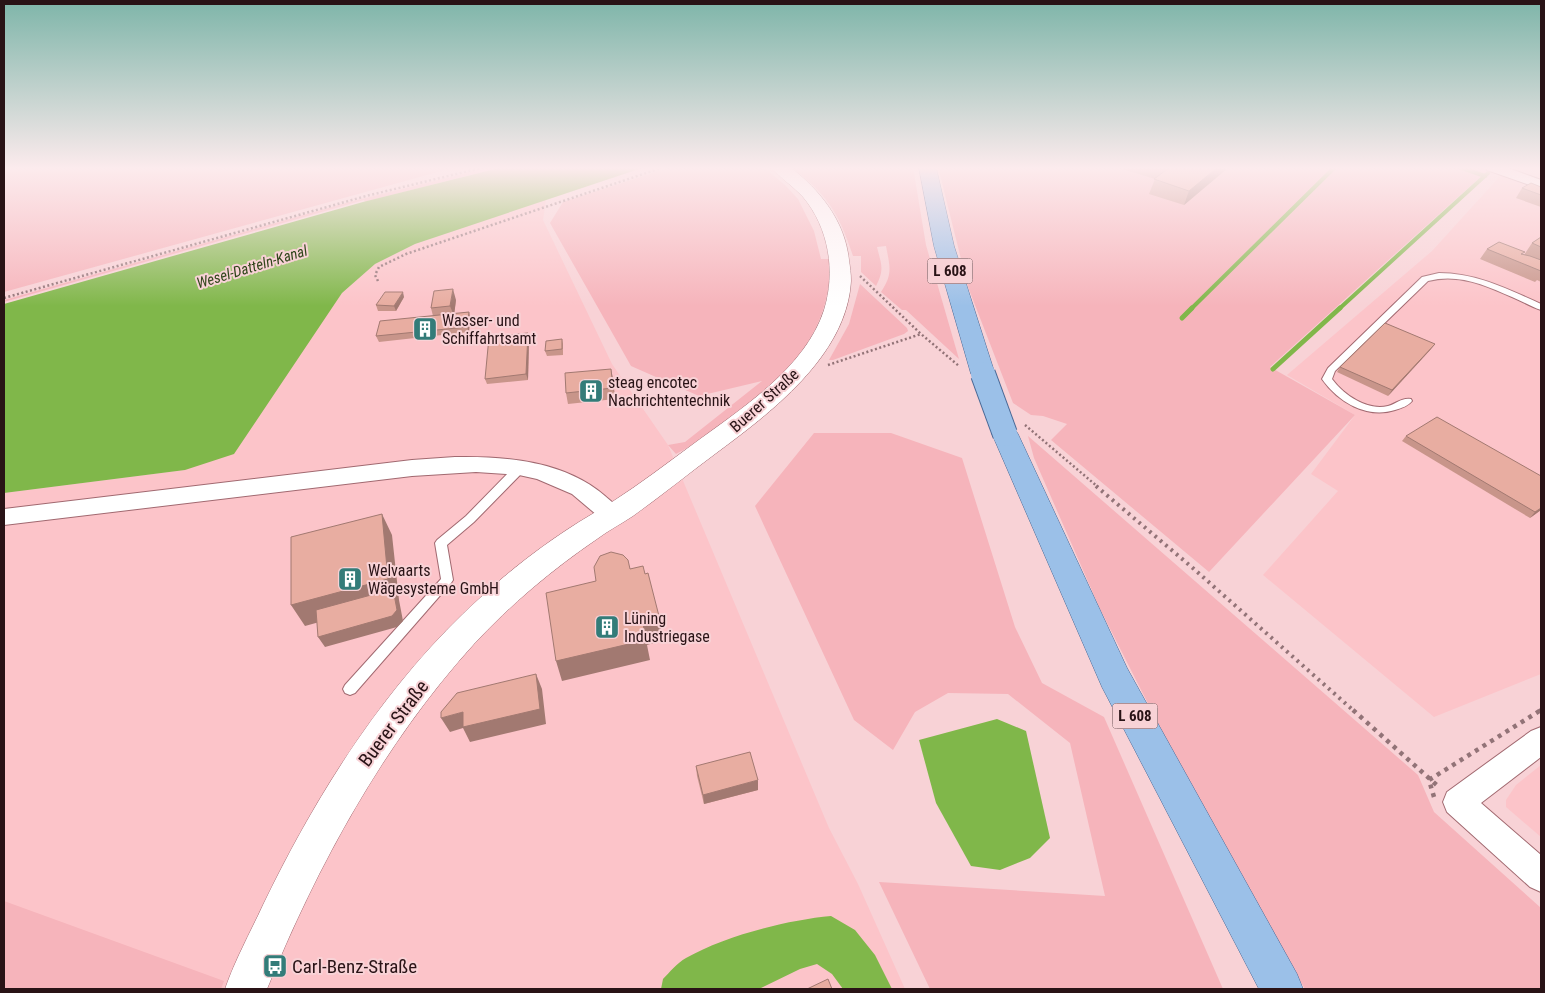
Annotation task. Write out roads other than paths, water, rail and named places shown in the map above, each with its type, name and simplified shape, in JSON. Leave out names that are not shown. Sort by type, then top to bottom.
[{"type":"main road","name":"L 608","points":[[936,213],[972,371],[1012,427],[1114,677],[1282,989]]},
{"type":"street","name":"Buerer Straße","points":[[246,989],[308,855],[358,769],[408,698],[459,640],[502,595],[590,528],[612,515],[746,419],[803,366],[826,330],[840,290],[841,267],[836,238],[825,213]]},
{"type":"street","points":[[4,518],[442,465],[472,464],[520,468],[555,478],[582,489],[612,515]]},
{"type":"street","points":[[4,534],[55,511]]},
{"type":"street","points":[[1541,740],[1458,802],[1541,876]]},
{"type":"lane","points":[[1407,402],[1381,410],[1364,406],[1333,389],[1327,379],[1332,370],[1425,279],[1434,276],[1462,276],[1484,283],[1541,307]]},
{"type":"lane","points":[[350,689],[447,580],[441,543],[470,519],[520,468]]},
{"type":"water","name":"Wesel-Datteln-Kanal","points":[[323,213],[507,213],[415,244],[375,264],[342,293],[234,454],[185,470],[4,493],[4,304]]},
{"type":"water","points":[[997,719],[1026,731],[1050,838],[1030,858],[1000,870],[971,866],[936,803],[919,740]]},
{"type":"water","points":[[831,916],[855,930],[875,955],[892,989],[843,989],[832,974],[817,964],[800,969],[759,989],[661,989],[663,979],[674,968],[683,960],[701,950],[756,930],[795,921]]},
{"type":"waterway","points":[[1191,309],[1288,213]]},
{"type":"waterway","points":[[1339,309],[1444,213]]},
{"type":"waterway","points":[[1273,369],[1340,308]]},
{"type":"waterway","points":[[1182,318],[1191,309]]},
{"type":"place","name":"Wasser- und Schiffahrtsamt","points":[[425,329]]},
{"type":"place","name":"steag encotec Nachrichtentechnik","points":[[591,391]]},
{"type":"place","name":"Welvaarts Wägesysteme GmbH","points":[[350,579]]},
{"type":"place","name":"Lüning Industriegase","points":[[607,627]]},
{"type":"place","name":"Carl-Benz-Straße","points":[[275,966]]}]
